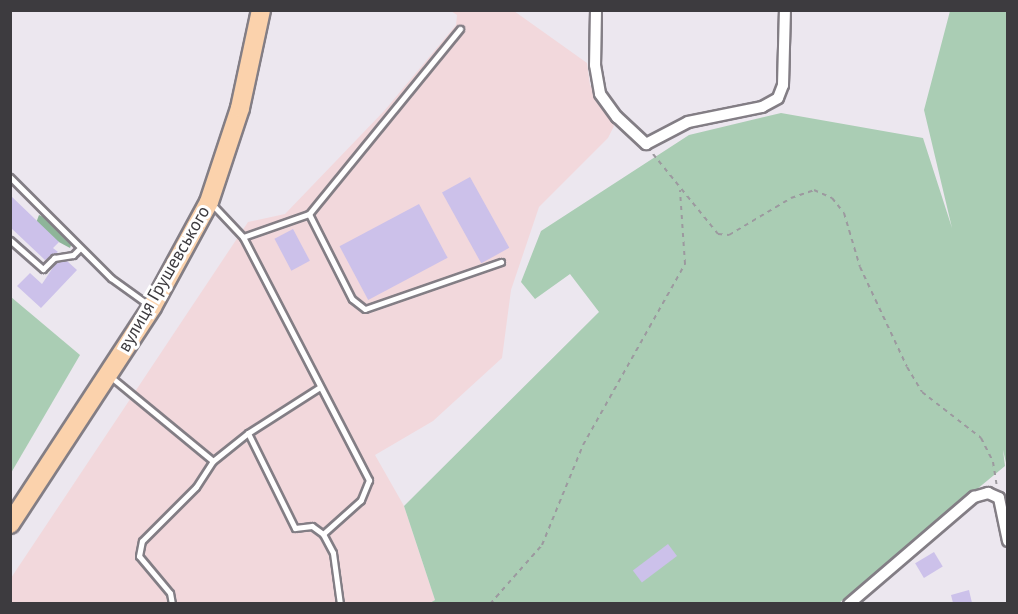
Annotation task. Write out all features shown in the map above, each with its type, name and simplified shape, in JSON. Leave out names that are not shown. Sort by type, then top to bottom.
[{"type":"main road","name":"вулиця Грушевського","points":[[10,524],[152,307],[209,202],[240,108],[261,10]]},
{"type":"street","points":[[596,10],[595,65],[600,94],[617,117],[646,144],[658,134],[688,122],[762,107],[781,92],[785,10]]},
{"type":"street","points":[[849,603],[974,497],[988,493],[999,498],[1008,541]]},
{"type":"lane","points":[[243,237],[309,214],[460,29]]},
{"type":"lane","points":[[10,177],[130,295],[152,307]]},
{"type":"lane","points":[[209,202],[243,237],[369,480],[362,500],[323,534]]},
{"type":"lane","points":[[309,214],[352,299],[365,309],[501,262]]},
{"type":"lane","points":[[10,240],[42,269],[54,258],[73,255],[80,248]]},
{"type":"lane","points":[[107,374],[213,461]]},
{"type":"lane","points":[[172,603],[170,593],[139,556],[139,548],[196,487],[213,461],[248,433],[320,387]]},
{"type":"lane","points":[[248,433],[295,528],[312,526],[323,534],[333,553],[340,603]]},
{"type":"path","points":[[646,144],[680,190],[718,234],[729,235],[791,198],[814,190],[832,198],[844,213],[860,267],[907,367],[922,392],[981,438],[993,462],[999,498]]},
{"type":"path","points":[[490,603],[542,545],[583,445],[685,264],[680,190]]},
{"type":"shaded area","points":[[451,11],[514,11],[587,63],[590,85],[614,126],[608,138],[539,207],[511,290],[502,358],[433,421],[375,455],[404,506],[435,600],[430,604],[11,604],[11,578],[248,222],[285,214],[385,110],[456,25],[457,15]]},
{"type":"green space","points":[[950,11],[1007,11],[1007,467],[1003,450],[1005,466],[839,603],[430,603],[435,600],[404,506],[599,312],[570,274],[535,299],[521,282],[541,231],[689,135],[781,113],[923,138],[952,228],[924,110]]},
{"type":"green space","points":[[39,215],[67,227],[75,235],[70,248],[42,233],[36,223]]},
{"type":"green space","points":[[11,297],[80,355],[11,473]]},
{"type":"building","points":[[470,177],[509,248],[481,263],[442,193]]},
{"type":"building","points":[[10,195],[59,242],[53,248],[58,252],[45,260],[10,227]]},
{"type":"building","points":[[419,204],[448,258],[368,300],[340,246]]},
{"type":"building","points":[[293,229],[310,261],[291,271],[274,239]]},
{"type":"building","points":[[67,261],[77,270],[41,308],[17,286],[30,273],[42,284],[56,263]]},
{"type":"building","points":[[668,544],[677,556],[642,582],[633,570]]},
{"type":"building","points":[[934,552],[943,567],[924,578],[915,563]]},
{"type":"building","points":[[969,590],[972,603],[953,603],[951,595]]}]
